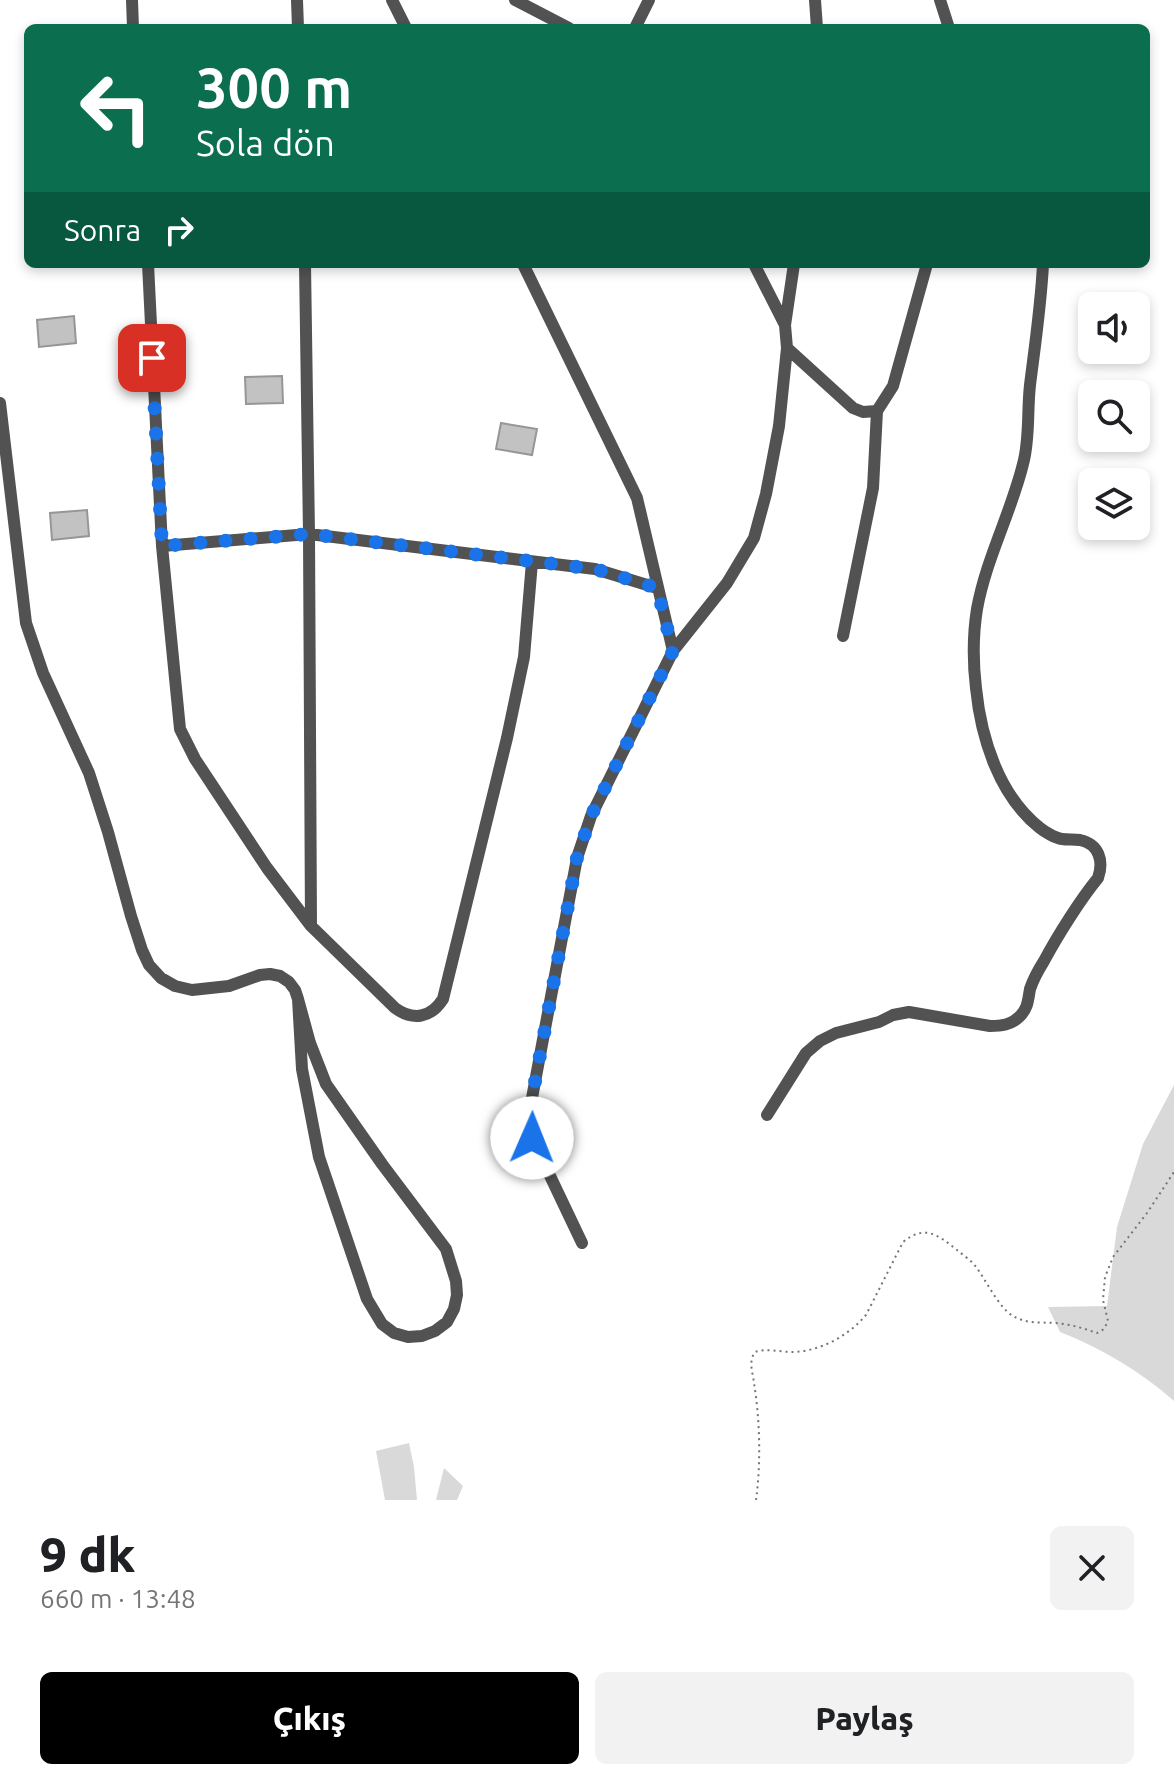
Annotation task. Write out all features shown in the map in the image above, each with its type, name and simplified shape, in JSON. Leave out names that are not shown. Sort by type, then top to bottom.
[{"type":"street","points":[[132,0],[133,24]]},
{"type":"street","points":[[297,0],[298,24]]},
{"type":"street","points":[[392,0],[404,24]]},
{"type":"street","points":[[515,0],[561,24]]},
{"type":"street","points":[[637,24],[649,0]]},
{"type":"street","points":[[815,0],[817,24]]},
{"type":"street","points":[[940,0],[948,24]]},
{"type":"street","points":[[148,268],[162,546],[180,729],[195,759],[267,868],[311,926],[395,1008],[412,1017],[431,1013],[443,999],[524,657],[532,562]]},
{"type":"street","points":[[305,268],[311,926]]},
{"type":"street","points":[[525,268],[637,498],[673,651]]},
{"type":"street","points":[[756,268],[785,325]]},
{"type":"street","points":[[582,1243],[532,1138],[532,1098],[577,858],[591,816],[673,651],[727,583],[754,538],[779,426],[787,348],[785,325],[793,268]]},
{"type":"street","points":[[843,636],[873,488],[877,411],[893,386],[926,268]]},
{"type":"street","points":[[767,1115],[806,1053],[836,1033],[909,1012],[990,1026],[1010,1023],[1019,1017],[1030,1000],[1030,989],[1043,962],[1101,869],[1101,860],[1092,845],[1076,839],[1061,839],[1041,830],[1018,807],[997,772],[976,689],[974,650],[977,609],[1025,460],[1043,268]]},
{"type":"street","points":[[787,348],[853,408],[863,412],[877,411]]},
{"type":"street","points":[[0,403],[26,623],[43,673],[89,773],[131,916],[149,965],[161,978],[175,986],[192,990],[229,986],[270,974],[289,982],[295,990],[298,999],[310,1043],[326,1084],[446,1249],[457,1295],[447,1322],[435,1331],[408,1337],[394,1333],[382,1324],[367,1299],[319,1157],[302,1069],[298,999]]},
{"type":"street","points":[[162,546],[309,534],[595,569],[657,588]]},
{"type":"path","points":[[756,1500],[759,1479],[757,1415],[751,1362],[755,1352],[814,1349],[833,1342],[858,1324],[866,1315],[903,1242],[921,1232],[941,1237],[973,1263],[1008,1314],[1021,1321],[1076,1326],[1097,1333],[1108,1321],[1103,1300],[1105,1277],[1113,1257],[1174,1172]]},
{"type":"shaded area","points":[[1174,1085],[1174,1401],[1120,1362],[1060,1332],[1048,1307],[1107,1306],[1117,1227],[1143,1144]]},
{"type":"shaded area","points":[[409,1443],[417,1500],[385,1500],[376,1451]]},
{"type":"shaded area","points":[[444,1468],[463,1486],[457,1500],[436,1500]]},
{"type":"building","points":[[74,316],[76,343],[39,347],[37,320]]},
{"type":"building","points":[[282,376],[283,403],[246,404],[245,377]]},
{"type":"building","points":[[501,423],[537,429],[532,455],[496,449]]},
{"type":"building","points":[[87,510],[89,536],[52,540],[50,513]]},
{"type":"route","points":[[152,358],[162,546],[309,534],[595,569],[657,588],[673,651],[591,816],[577,858],[532,1098],[532,1138]]}]
